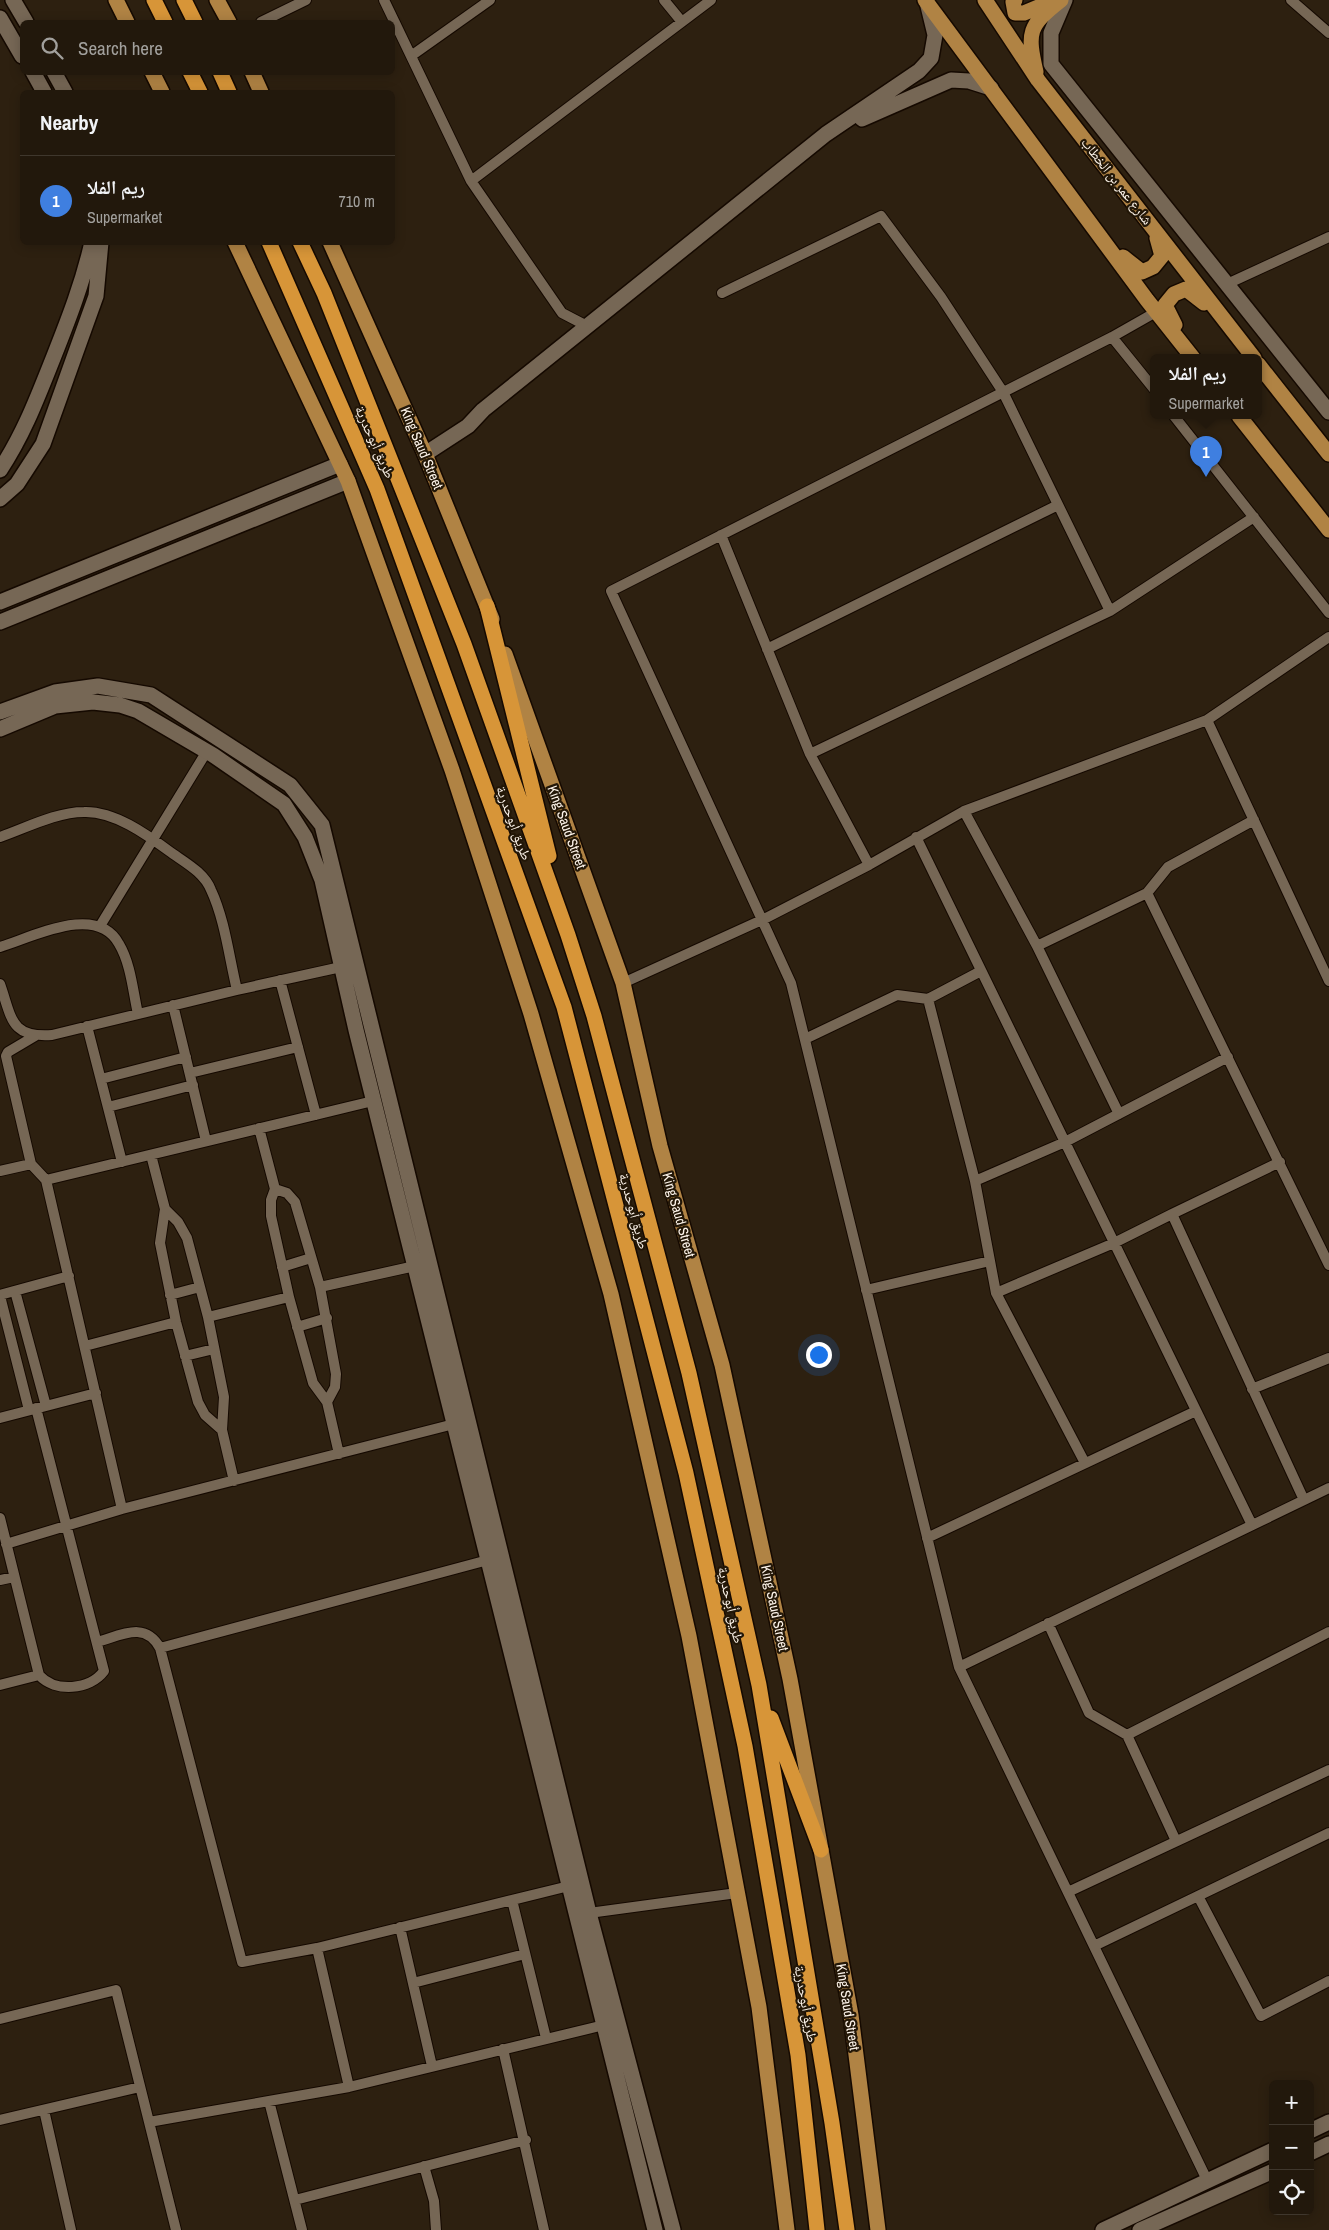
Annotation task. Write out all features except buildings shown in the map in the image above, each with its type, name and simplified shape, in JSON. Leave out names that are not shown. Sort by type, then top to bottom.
[{"type":"highway","points":[[154,0],[164,20]]},
{"type":"highway","points":[[184,0],[194,20]]},
{"type":"highway","points":[[192,75],[199,90]]},
{"type":"highway","points":[[221,75],[228,90]]},
{"type":"highway","name":"طريق أبوحدرية","points":[[270,245],[377,489],[564,1007],[686,1473],[745,1746],[798,2054],[817,2230]]},
{"type":"highway","name":"طريق أبوحدرية","points":[[301,245],[335,321],[460,634],[568,935],[594,1016],[689,1373],[759,1685],[829,2104],[847,2230]]},
{"type":"highway","points":[[487,606],[568,935]]},
{"type":"highway","points":[[759,1685],[821,1850]]},
{"type":"main road","points":[[116,0],[126,20]]},
{"type":"main road","points":[[217,0],[228,20]]},
{"type":"main road","name":"شارع عمر بن الخطاب","points":[[984,0],[1038,80],[1251,354]]},
{"type":"main road","points":[[994,14],[1014,1],[1016,13],[1024,13],[1055,0]]},
{"type":"main road","points":[[1038,80],[1029,42],[1039,17],[1061,0]]},
{"type":"main road","points":[[926,1],[1156,312],[1192,354]]},
{"type":"main road","points":[[154,75],[161,90]]},
{"type":"main road","points":[[253,75],[260,90]]},
{"type":"main road","points":[[1086,217],[1126,261],[1142,272],[1153,267],[1162,256],[1160,242],[1118,183]]},
{"type":"main road","points":[[236,245],[348,482],[452,770],[512,958],[611,1294],[689,1636],[738,1893],[759,2007],[787,2230]]},
{"type":"main road","name":"King Saud Street","points":[[331,245],[425,454],[487,606],[623,983],[660,1146],[722,1365],[790,1679],[851,2015],[878,2230]]},
{"type":"main road","points":[[1192,354],[1170,318],[1165,305],[1174,294],[1186,289],[1198,296],[1241,342]]},
{"type":"main road","points":[[1262,369],[1329,454]]},
{"type":"main road","points":[[1241,419],[1329,530]]},
{"type":"street","points":[[13,0],[25,20]]},
{"type":"street","points":[[265,20],[306,0]]},
{"type":"street","points":[[384,0],[394,20]]},
{"type":"street","points":[[412,56],[490,0]]},
{"type":"street","points":[[664,0],[682,22]]},
{"type":"street","points":[[470,181],[711,0]]},
{"type":"street","points":[[1065,0],[1051,32],[1051,64],[1329,412]]},
{"type":"street","points":[[1291,0],[1328,30]]},
{"type":"street","points":[[425,454],[468,426],[483,410],[826,134],[919,71],[931,58],[935,35],[926,1]]},
{"type":"street","points":[[0,18],[20,53]]},
{"type":"street","points":[[395,22],[470,181],[562,313],[587,326]]},
{"type":"street","points":[[34,75],[43,90]]},
{"type":"street","points":[[56,75],[64,90]]},
{"type":"street","points":[[826,134],[951,80],[969,81],[992,88]]},
{"type":"street","points":[[722,294],[881,216],[940,297],[1003,392],[1110,611]]},
{"type":"street","points":[[1227,284],[1329,237]]},
{"type":"street","points":[[0,470],[18,444],[30,418],[76,299],[91,245]]},
{"type":"street","points":[[0,499],[17,484],[43,444],[96,296],[101,245]]},
{"type":"street","points":[[1156,312],[611,591],[764,919],[791,983],[959,1667],[1208,2182]]},
{"type":"street","points":[[1112,336],[1150,384]]},
{"type":"street","points":[[1176,419],[1329,613]]},
{"type":"street","points":[[0,602],[340,464]]},
{"type":"street","points":[[0,622],[348,482]]},
{"type":"street","points":[[767,649],[1058,505]]},
{"type":"street","points":[[810,754],[1110,611],[1254,517]]},
{"type":"street","points":[[721,535],[810,754],[869,865]]},
{"type":"street","points":[[623,983],[764,919],[869,865],[964,811],[1207,720],[1329,637]]},
{"type":"street","points":[[0,712],[54,692],[98,686],[151,696],[290,785],[322,825],[589,1913],[673,2230]]},
{"type":"street","points":[[0,729],[55,706],[93,702],[120,705],[138,711],[207,751],[284,804],[305,837],[322,880],[373,1101],[655,2230]]},
{"type":"street","points":[[1207,720],[1329,982]]},
{"type":"street","points":[[100,926],[207,751]]},
{"type":"street","points":[[964,811],[1037,946],[1119,1114]]},
{"type":"street","points":[[0,837],[69,813],[85,812],[103,814],[152,839],[199,873],[210,887],[217,905],[237,990]]},
{"type":"street","points":[[1037,946],[1147,894],[1168,866],[1254,820]]},
{"type":"street","points":[[916,837],[1252,1525]]},
{"type":"street","points":[[1147,894],[1329,1265]]},
{"type":"street","points":[[0,947],[74,924],[92,923],[108,929],[119,943],[138,1014]]},
{"type":"street","points":[[0,984],[15,1025],[23,1032],[35,1036],[52,1035],[341,967]]},
{"type":"street","points":[[804,1039],[897,995],[928,1000],[981,970]]},
{"type":"street","points":[[280,980],[316,1115]]},
{"type":"street","points":[[928,1000],[975,1181],[996,1293],[1085,1463]]},
{"type":"street","points":[[173,1006],[206,1141]]},
{"type":"street","points":[[87,1026],[122,1162]]},
{"type":"street","points":[[35,1036],[8,1052],[6,1056],[31,1164],[46,1180],[122,1509]]},
{"type":"street","points":[[190,1073],[298,1047]]},
{"type":"street","points":[[101,1079],[186,1057]]},
{"type":"street","points":[[975,1181],[1065,1142],[1228,1057]]},
{"type":"street","points":[[108,1107],[193,1085]]},
{"type":"street","points":[[46,1180],[373,1101]]},
{"type":"street","points":[[259,1128],[276,1189],[270,1207],[289,1296],[313,1383],[327,1402],[339,1454]]},
{"type":"street","points":[[151,1155],[165,1209],[160,1243],[176,1322],[198,1402],[205,1415],[222,1430]]},
{"type":"street","points":[[996,1293],[1114,1243],[1280,1162]]},
{"type":"street","points":[[0,1171],[31,1164]]},
{"type":"street","points":[[276,1189],[288,1193],[295,1202],[320,1287],[336,1374],[335,1387],[327,1402]]},
{"type":"street","points":[[165,1209],[178,1222],[187,1238],[208,1317],[224,1398],[222,1430],[234,1480]]},
{"type":"street","points":[[1172,1214],[1304,1500]]},
{"type":"street","points":[[282,1267],[311,1258]]},
{"type":"street","points":[[866,1290],[990,1261]]},
{"type":"street","points":[[320,1287],[414,1266]]},
{"type":"street","points":[[37,1408],[0,1296],[69,1276]]},
{"type":"street","points":[[170,1294],[200,1287]]},
{"type":"street","points":[[0,1518],[39,1676],[46,1683],[65,1687],[88,1683],[99,1678],[104,1671],[37,1408],[15,1291]]},
{"type":"street","points":[[208,1317],[289,1296]]},
{"type":"street","points":[[297,1327],[327,1318]]},
{"type":"street","points":[[85,1346],[176,1322]]},
{"type":"street","points":[[185,1356],[214,1350]]},
{"type":"street","points":[[1252,1389],[1329,1358]]},
{"type":"street","points":[[0,1418],[96,1393]]},
{"type":"street","points":[[927,1538],[1196,1411]]},
{"type":"street","points":[[6,1544],[122,1509],[454,1424]]},
{"type":"street","points":[[959,1667],[1329,1488]]},
{"type":"street","points":[[160,1648],[488,1560]]},
{"type":"street","points":[[0,1580],[14,1577]]},
{"type":"street","points":[[1048,1623],[1089,1713],[1126,1735],[1176,1841]]},
{"type":"street","points":[[97,1642],[122,1635],[145,1632],[154,1637],[160,1648],[242,1962],[317,1948],[569,1886]]},
{"type":"street","points":[[1126,1735],[1329,1632]]},
{"type":"street","points":[[0,1685],[39,1676]]},
{"type":"street","points":[[1068,1892],[1329,1770]]},
{"type":"street","points":[[1094,1946],[1329,1833]]},
{"type":"street","points":[[589,1913],[738,1893]]},
{"type":"street","points":[[1198,1896],[1261,2016],[1329,1981]]},
{"type":"street","points":[[512,1900],[546,2038]]},
{"type":"street","points":[[400,1927],[432,2066]]},
{"type":"street","points":[[317,1948],[349,2088]]},
{"type":"street","points":[[413,1983],[525,1954]]},
{"type":"street","points":[[0,2019],[116,1990],[176,2230]]},
{"type":"street","points":[[150,2122],[349,2088],[604,2025]]},
{"type":"street","points":[[503,2049],[526,2140],[544,2230]]},
{"type":"street","points":[[0,2120],[140,2087]]},
{"type":"street","points":[[269,2101],[302,2230]]},
{"type":"street","points":[[44,2110],[71,2230]]},
{"type":"street","points":[[1314,2129],[1329,2122]]},
{"type":"street","points":[[295,2200],[526,2140]]},
{"type":"street","points":[[1314,2151],[1329,2144]]},
{"type":"street","points":[[1103,2230],[1269,2152]]},
{"type":"street","points":[[424,2166],[434,2201],[436,2230]]},
{"type":"street","points":[[1140,2230],[1269,2173]]},
{"type":"place","name":"ريم الفلا","points":[[1206,477]]}]
